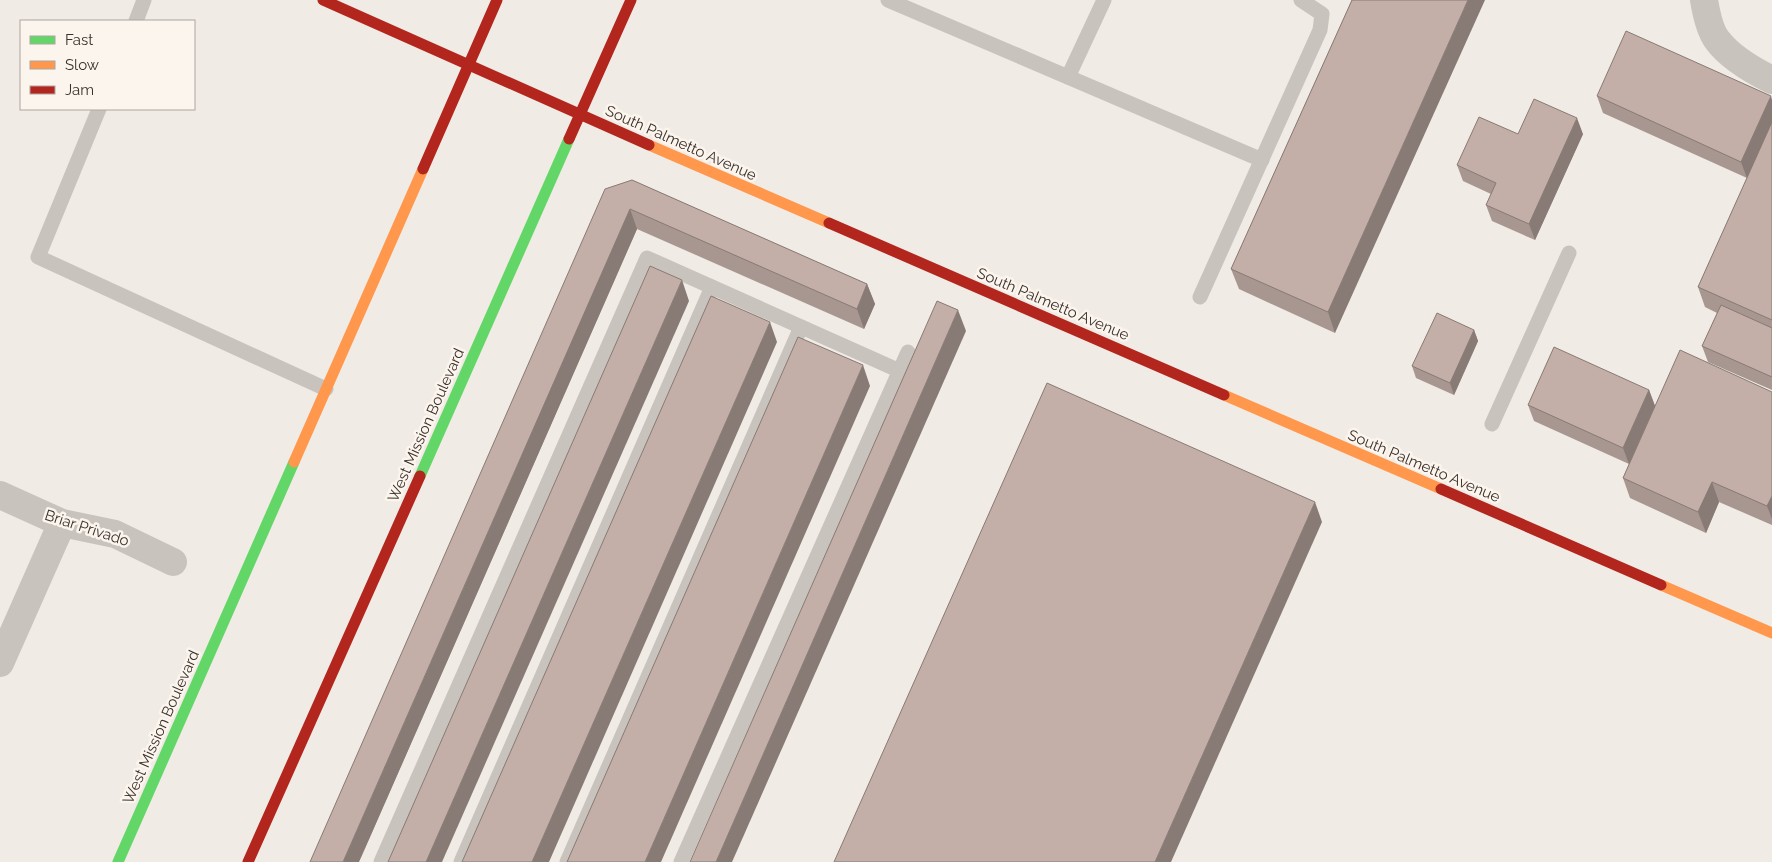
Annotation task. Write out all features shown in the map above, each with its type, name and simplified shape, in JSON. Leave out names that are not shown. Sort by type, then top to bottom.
[{"type":"main road","name":"South Palmetto Avenue","points":[[323,0],[580,115],[1772,633]]},
{"type":"main road","name":"West Mission Boulevard","points":[[118,862],[497,0]]},
{"type":"main road","name":"West Mission Boulevard","points":[[248,862],[631,0]]},
{"type":"street","points":[[1704,0],[1707,15],[1717,40],[1750,69],[1772,80]]},
{"type":"street","name":"Briar Privado","points":[[0,495],[62,523],[115,534],[173,562]]},
{"type":"street","points":[[0,663],[62,523]]},
{"type":"lane","points":[[136,20],[144,0]]},
{"type":"lane","points":[[888,0],[1262,160]]},
{"type":"lane","points":[[1068,77],[1104,0]]},
{"type":"lane","points":[[1200,297],[1320,30],[1322,14],[1301,0]]},
{"type":"lane","points":[[100,110],[38,257],[326,389]]},
{"type":"lane","points":[[1492,424],[1569,253]]},
{"type":"lane","points":[[382,862],[647,258],[900,371]]},
{"type":"lane","points":[[461,862],[712,287]]},
{"type":"lane","points":[[567,862],[801,327]]},
{"type":"lane","points":[[681,862],[908,352]]},
{"type":"building","points":[[1352,0],[1468,0],[1328,312],[1231,269]]},
{"type":"building","points":[[1626,31],[1771,96],[1741,162],[1597,96]]},
{"type":"building","points":[[1534,99],[1577,118],[1529,224],[1486,205],[1496,183],[1457,165],[1479,117],[1518,134]]},
{"type":"building","points":[[1772,122],[1772,320],[1698,287]]},
{"type":"building","points":[[632,180],[867,284],[857,309],[630,209],[343,862],[310,862],[605,189]]},
{"type":"building","points":[[650,266],[682,280],[426,862],[388,862]]},
{"type":"building","points":[[711,296],[770,322],[532,862],[462,862]]},
{"type":"building","points":[[937,301],[958,310],[716,862],[690,862]]},
{"type":"building","points":[[1721,305],[1772,328],[1772,377],[1702,346]]},
{"type":"building","points":[[1437,313],[1474,330],[1450,383],[1412,366]]},
{"type":"building","points":[[798,337],[863,365],[645,862],[567,862]]},
{"type":"building","points":[[1554,347],[1649,390],[1623,448],[1528,405]]},
{"type":"building","points":[[1680,350],[1772,392],[1772,496],[1767,506],[1712,482],[1698,512],[1623,478]]},
{"type":"building","points":[[1047,383],[1315,502],[1155,862],[834,862]]},
{"type":"traffic: fast","points":[[420,476],[569,139]]},
{"type":"traffic: fast","points":[[118,862],[294,462]]},
{"type":"traffic: slow","points":[[649,145],[829,223]]},
{"type":"traffic: slow","points":[[294,462],[423,169]]},
{"type":"traffic: slow","points":[[1224,395],[1441,489]]},
{"type":"traffic: slow","points":[[1661,585],[1772,633]]},
{"type":"traffic: jam","points":[[323,0],[649,145]]},
{"type":"traffic: jam","points":[[423,169],[497,0]]},
{"type":"traffic: jam","points":[[569,139],[631,0]]},
{"type":"traffic: jam","points":[[829,223],[1224,395]]},
{"type":"traffic: jam","points":[[248,862],[420,476]]},
{"type":"traffic: jam","points":[[1441,489],[1661,585]]}]
